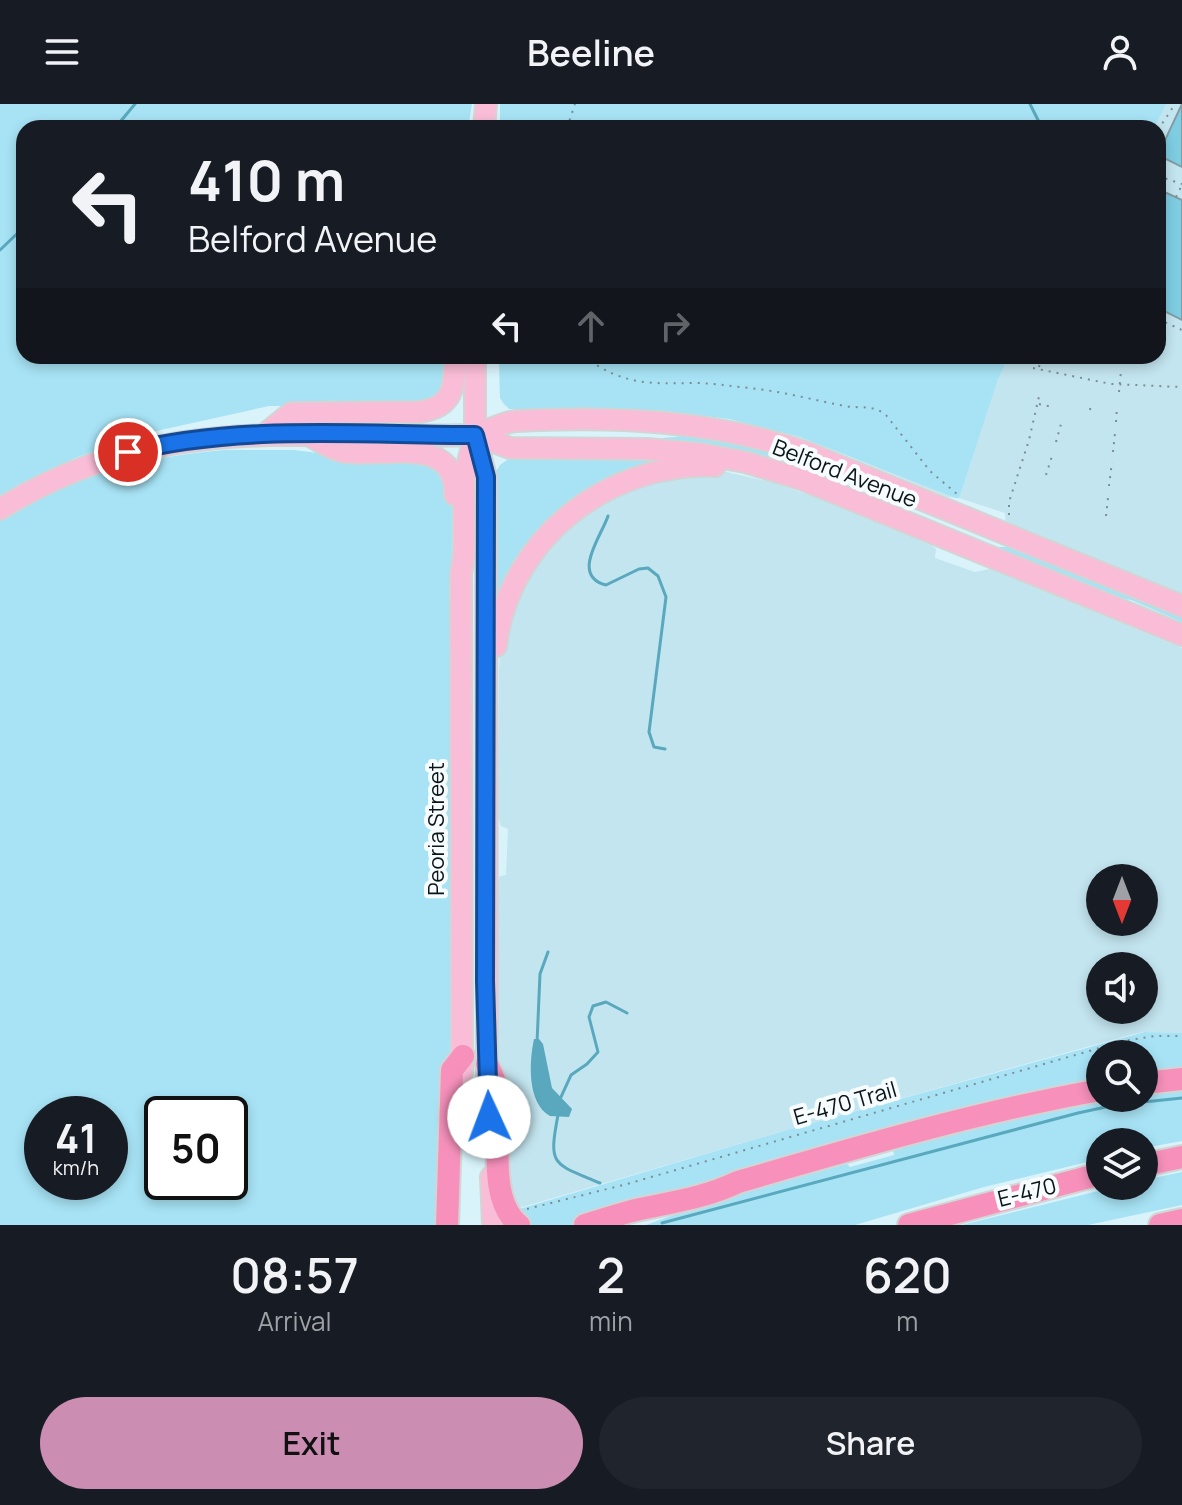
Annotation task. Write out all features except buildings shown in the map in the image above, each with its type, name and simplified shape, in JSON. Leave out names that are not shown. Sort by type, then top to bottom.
[{"type":"highway","points":[[447,1225],[452,1070],[463,1056]]},
{"type":"highway","points":[[487,1064],[496,1085],[501,1197],[509,1215],[518,1218]]},
{"type":"highway","points":[[1158,1082],[1182,1079]]},
{"type":"highway","points":[[585,1225],[722,1190],[738,1182],[903,1135],[1021,1104],[1086,1093]]},
{"type":"highway","points":[[1158,1162],[1182,1157]]},
{"type":"highway","name":"E-470","points":[[909,1225],[1086,1178]]},
{"type":"highway","points":[[618,1225],[644,1218],[664,1206]]},
{"type":"highway","points":[[1160,1225],[1182,1220]]},
{"type":"main road","points":[[265,434],[291,413],[428,411],[439,406],[452,392],[455,364]]},
{"type":"main road","name":"Peoria Street","points":[[456,1225],[463,1056],[460,971],[461,574],[464,478],[475,435],[475,364]]},
{"type":"main road","name":"Belford Avenue","points":[[475,435],[512,421],[639,421],[703,426],[752,436],[824,459],[1182,606]]},
{"type":"main road","name":"Belford Avenue","points":[[0,509],[45,484],[118,455],[184,441],[265,434],[475,435],[510,448],[665,450],[712,455],[801,479],[1182,635]]},
{"type":"main road","points":[[307,434],[340,452],[423,453],[444,462],[455,480],[455,553],[461,574]]},
{"type":"main road","name":"Peoria Street","points":[[475,435],[486,477],[487,1064],[493,1225]]},
{"type":"main road","points":[[486,744],[494,725],[496,644],[502,615],[518,577],[549,533],[596,496],[644,474],[681,467],[739,469],[756,465]]},
{"type":"path","points":[[1176,104],[1182,107]]},
{"type":"path","points":[[1176,197],[1182,185]]},
{"type":"path","points":[[597,364],[613,374],[642,384],[748,388],[877,409],[886,415],[930,471],[957,494]]},
{"type":"path","points":[[1038,368],[1039,364]]},
{"type":"path","points":[[1033,368],[1120,385],[1182,387]]},
{"type":"path","points":[[1043,378],[1045,371]]},
{"type":"path","points":[[1119,392],[1121,371]]},
{"type":"path","points":[[1009,515],[1010,498],[1040,392]]},
{"type":"path","points":[[1038,404],[1052,407]]},
{"type":"path","points":[[1090,410],[1091,404]]},
{"type":"path","points":[[1116,422],[1117,408]]},
{"type":"path","points":[[1056,442],[1061,424]]},
{"type":"path","points":[[1113,452],[1115,433]]},
{"type":"path","points":[[1046,475],[1053,453]]},
{"type":"path","points":[[1109,486],[1112,462]]},
{"type":"path","points":[[1106,516],[1108,498]]},
{"type":"path","name":"E-470 Trail","points":[[518,1218],[562,1199],[613,1188],[1124,1041],[1182,1036]]},
{"type":"shaded area","points":[[0,104],[472,104],[469,120],[16,120],[16,364],[451,364],[449,386],[424,406],[269,406],[147,433],[75,458],[0,499]]},
{"type":"shaded area","points":[[500,104],[1182,104],[1182,599],[1006,525],[1005,513],[948,497],[778,430],[722,417],[668,411],[512,409],[504,405],[500,398],[499,364],[1166,364],[1166,120],[500,120]]},
{"type":"shaded area","points":[[500,104],[1166,104],[1158,120],[500,120]]},
{"type":"shaded area","points":[[499,364],[1005,364],[959,498],[800,437],[729,419],[658,410],[509,409],[500,398]]},
{"type":"shaded area","points":[[715,435],[830,468],[829,473],[663,443],[663,438]]},
{"type":"shaded area","points":[[225,450],[294,450],[357,458],[430,460],[452,486],[451,1046],[444,1225],[0,1225],[0,519],[81,479],[162,458]]},
{"type":"shaded area","points":[[511,457],[675,457],[604,485],[496,608],[494,475],[500,465]]},
{"type":"shaded area","points":[[722,471],[771,482],[809,495],[931,545],[936,549],[935,558],[975,572],[990,569],[1182,648],[1182,1033],[1145,1032],[1112,1040],[1086,1040],[1086,1047],[512,1210],[504,1187],[498,1035],[498,883],[500,876],[506,875],[508,829],[501,826],[498,817],[499,671],[501,641],[519,587],[557,533],[634,483]]},
{"type":"shaded area","points":[[1000,547],[1182,613],[1182,622],[1131,600],[1107,596],[996,550]]},
{"type":"shaded area","points":[[1145,1032],[1182,1033],[1182,1070],[1158,1073],[1158,1040],[1116,1040]]},
{"type":"shaded area","points":[[534,1039],[539,1039],[543,1044],[552,1088],[572,1109],[569,1117],[550,1116],[537,1102],[531,1070]]},
{"type":"shaded area","points":[[1086,1048],[1086,1085],[580,1219],[571,1225],[530,1225],[516,1210],[787,1130]]},
{"type":"shaded area","points":[[1182,1086],[1182,1141],[1158,1145],[1158,1128],[1086,1128],[1086,1162],[984,1187],[855,1225],[646,1225],[720,1198],[847,1164],[850,1167],[894,1155],[893,1150],[1051,1108],[1086,1101],[1086,1112],[1158,1112],[1158,1089]]},
{"type":"shaded area","points":[[1182,1172],[1182,1205],[1088,1225],[962,1225],[1086,1194],[1086,1200],[1158,1200],[1158,1177]]},
{"type":"waterway","points":[[122,120],[135,104]]},
{"type":"waterway","points":[[1030,104],[1038,120]]},
{"type":"waterway","points":[[0,250],[16,235]]},
{"type":"waterway","points":[[608,516],[591,554],[590,573],[606,585],[639,569],[648,568],[658,576],[666,597],[649,732],[654,747],[665,749]]},
{"type":"waterway","points":[[537,1043],[540,974],[548,952]]},
{"type":"waterway","points":[[560,1099],[571,1075],[598,1052],[589,1017],[593,1006],[606,1002],[627,1013]]},
{"type":"waterway","points":[[662,1223],[1078,1113],[1115,1105],[1182,1098]]},
{"type":"waterway","points":[[558,1115],[554,1145],[558,1161],[600,1183]]},
{"type":"route","points":[[128,452],[239,435],[475,435],[486,477],[485,981],[489,1117]]}]
